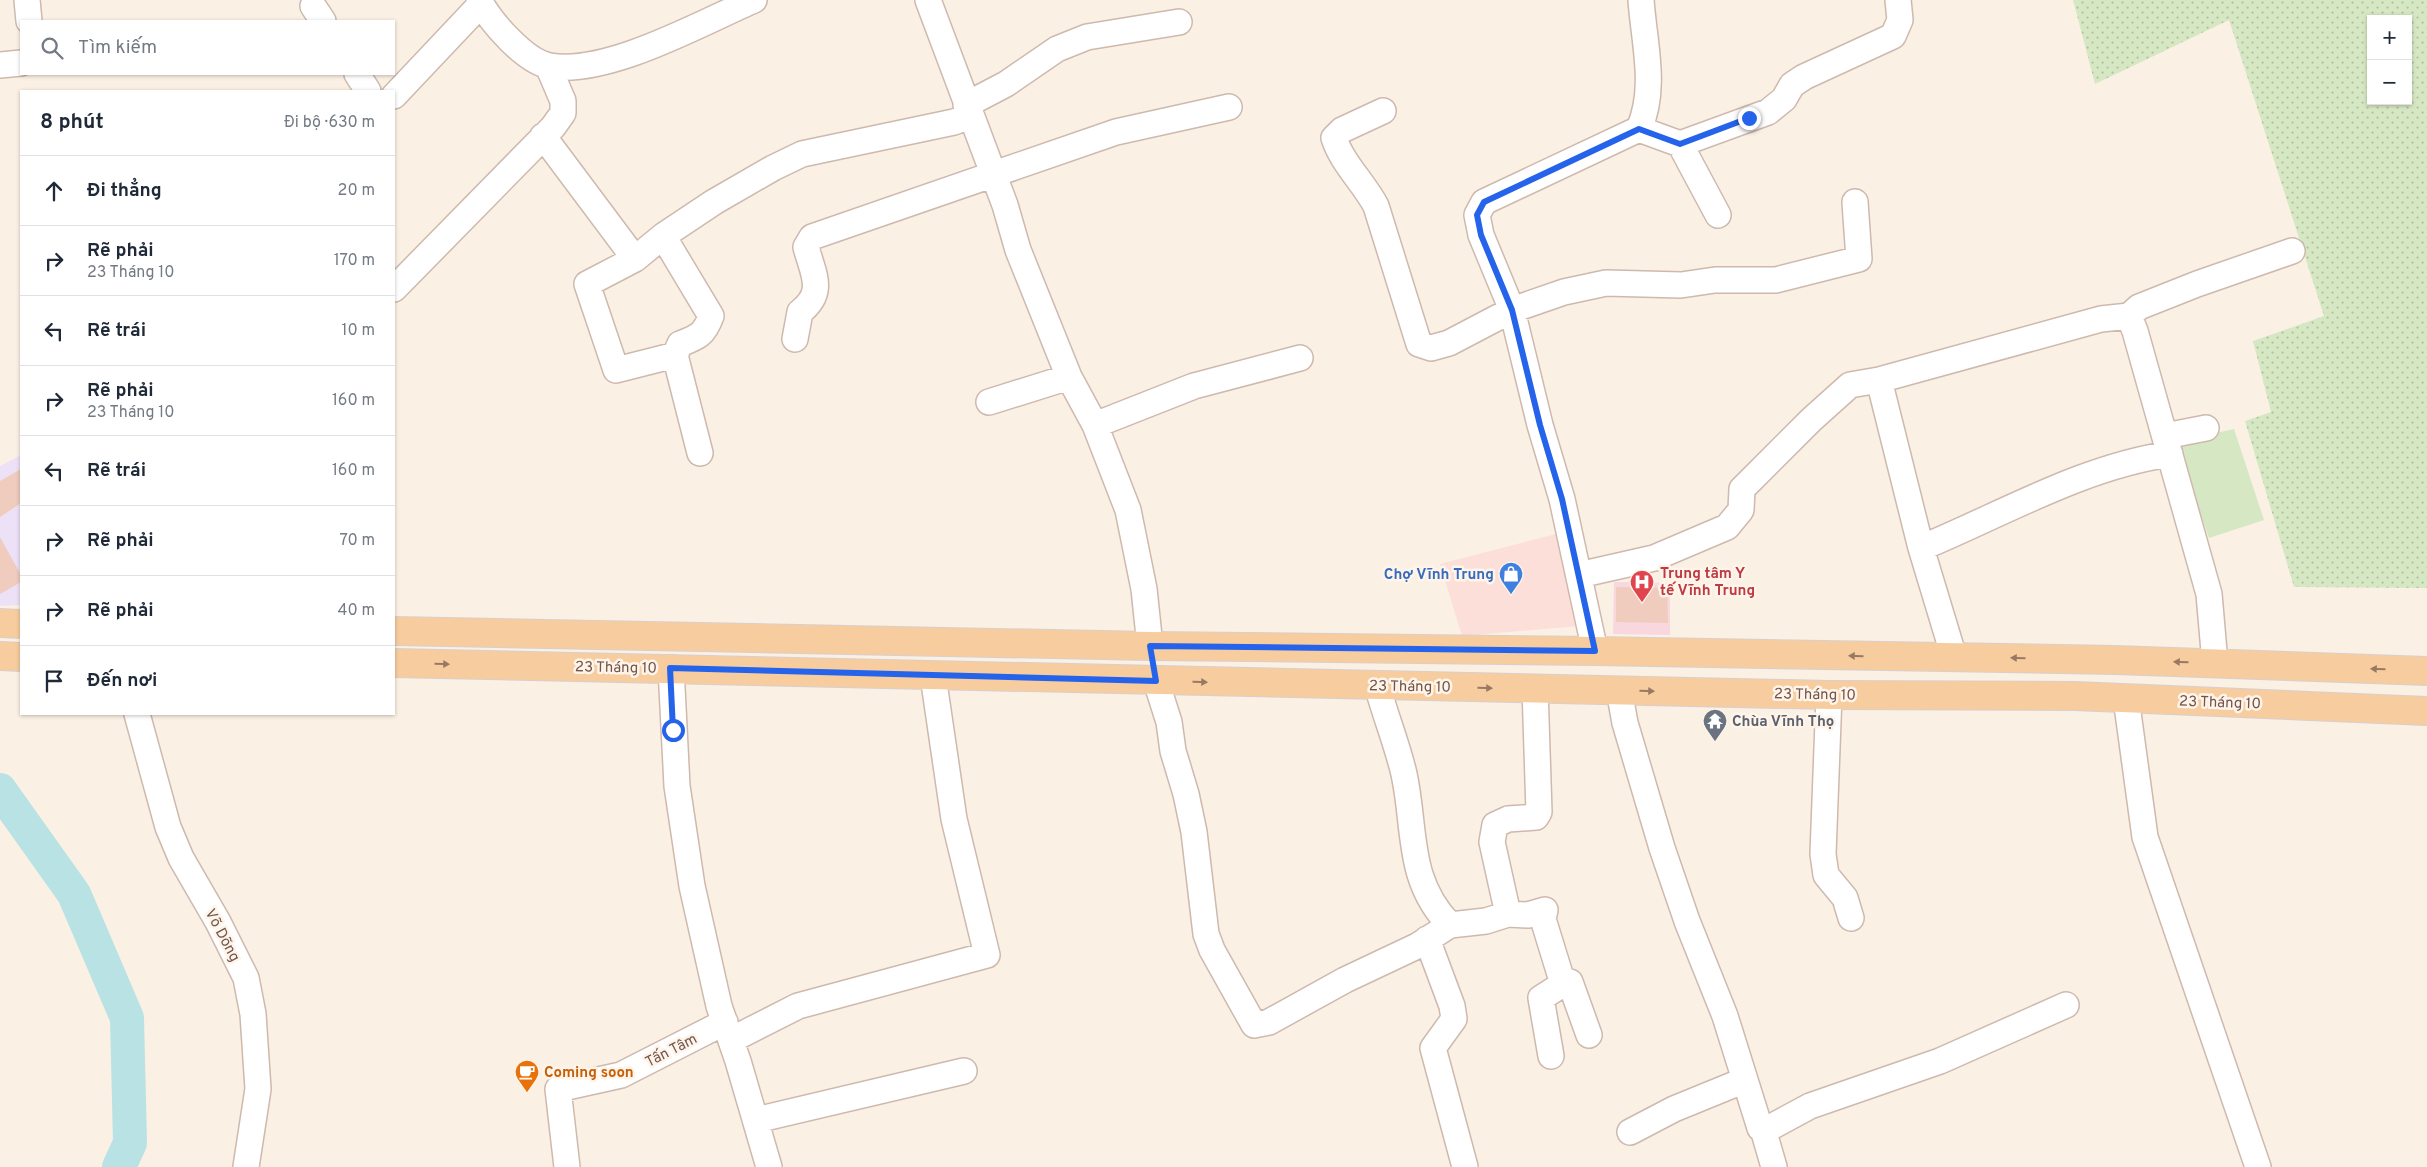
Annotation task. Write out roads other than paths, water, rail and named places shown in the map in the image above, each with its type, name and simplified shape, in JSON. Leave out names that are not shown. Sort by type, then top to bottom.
[{"type":"main road","name":"23 Tháng 10","points":[[395,631],[1150,646],[1890,656],[2215,663],[2427,671]]},
{"type":"main road","points":[[1150,646],[1156,681]]},
{"type":"main road","points":[[0,656],[20,657]]},
{"type":"main road","points":[[1888,695],[1890,656]]},
{"type":"main road","name":"23 Tháng 10","points":[[395,664],[670,668],[933,676],[1829,695],[2126,698],[2427,711]]},
{"type":"street","points":[[27,0],[29,20]]},
{"type":"street","points":[[395,95],[480,2],[512,44],[548,66],[567,67],[591,64],[636,52],[753,0]]},
{"type":"street","points":[[928,0],[968,111],[1005,205],[1018,250],[1068,377],[1095,425],[1128,510],[1144,589],[1150,646]]},
{"type":"street","points":[[1595,651],[1579,575],[1512,310],[1481,235],[1477,215],[1484,202],[1639,129],[1645,116],[1648,100],[1648,68],[1642,0]]},
{"type":"street","points":[[1639,129],[1680,144],[1768,112],[1784,99],[1792,85],[1804,77],[1893,36],[1900,20],[1898,0]]},
{"type":"street","points":[[675,355],[616,370],[587,284],[635,259],[663,236],[773,168],[802,154],[954,122],[1057,48],[1087,37],[1178,22]]},
{"type":"street","points":[[0,64],[20,63]]},
{"type":"street","points":[[395,288],[543,136],[563,113],[563,101],[548,66]]},
{"type":"street","points":[[358,75],[367,90]]},
{"type":"street","points":[[796,339],[800,312],[810,304],[816,290],[806,247],[812,237],[992,173],[1116,132],[1229,108]]},
{"type":"street","points":[[1383,111],[1342,130],[1334,138],[1338,148],[1368,190],[1376,206],[1418,344],[1431,348],[1449,343],[1512,310],[1564,292],[1606,283],[1681,285],[1715,280],[1776,280],[1859,259],[1855,202]]},
{"type":"street","points":[[543,136],[635,259]]},
{"type":"street","points":[[1680,144],[1718,215]]},
{"type":"street","points":[[663,236],[711,316],[706,330],[696,338],[680,344],[675,355],[700,453]]},
{"type":"street","points":[[1579,575],[1654,558],[1727,527],[1741,510],[1742,489],[1811,420],[1850,385],[1879,380],[2101,319],[2129,316],[2139,307],[2292,252]]},
{"type":"street","points":[[2129,316],[2135,331],[2210,594],[2215,663]]},
{"type":"street","points":[[1095,425],[1194,386],[1300,358]]},
{"type":"street","points":[[989,402],[1068,377]]},
{"type":"street","points":[[1879,380],[1922,548],[1954,658]]},
{"type":"street","points":[[1922,548],[1971,528],[2012,505],[2069,483],[2153,456],[2168,445],[2206,428]]},
{"type":"street","points":[[670,668],[677,786],[690,877],[706,950],[728,1031],[769,1167]]},
{"type":"street","name":"Tấn Tâm","points":[[567,1167],[558,1089],[621,1075],[728,1031],[798,1006],[987,955],[954,819],[933,676]]},
{"type":"street","points":[[1156,681],[1169,722],[1173,751],[1186,794],[1194,832],[1206,934],[1212,950],[1254,1025],[1269,1022],[1345,980],[1416,946],[1450,926],[1486,921],[1508,914],[1528,914],[1545,910],[1543,919],[1563,984]]},
{"type":"street","points":[[1377,686],[1400,757],[1406,783],[1414,857],[1421,878],[1436,906],[1450,926]]},
{"type":"street","points":[[1508,914],[1492,842],[1495,825],[1508,819],[1536,817],[1539,812],[1535,688]]},
{"type":"street","points":[[1619,690],[1625,723],[1662,848],[1687,921],[1725,1016],[1756,1118],[1760,1128],[1763,1129],[1774,1167]]},
{"type":"street","points":[[1829,695],[1823,854],[1826,875],[1845,898],[1851,918]]},
{"type":"street","points":[[2126,698],[2145,836],[2258,1167]]},
{"type":"street","name":"Võ Dõng","points":[[137,715],[168,827],[181,858],[218,922],[246,978],[255,1032],[258,1089],[246,1167]]},
{"type":"street","points":[[1427,939],[1452,1006],[1454,1019],[1433,1048],[1465,1167]]},
{"type":"street","points":[[1551,1056],[1541,998],[1563,984],[1570,982],[1589,1035]]},
{"type":"street","points":[[1763,1129],[1810,1106],[1940,1061],[2066,1005]]},
{"type":"street","points":[[756,1120],[964,1071]]},
{"type":"street","points":[[1630,1132],[1674,1109],[1745,1080]]},
{"type":"waterway","points":[[0,790],[74,894],[127,1018],[130,1143],[119,1167]]},
{"type":"place","name":"Chợ Vĩnh Trung","points":[[1511,595]]},
{"type":"place","name":"Trung tâm Y tế Vĩnh Trung","points":[[1642,603]]},
{"type":"place","name":"Chùa Vĩnh Thọ","points":[[1715,742]]},
{"type":"place","name":"Coming soon","points":[[527,1093]]}]
